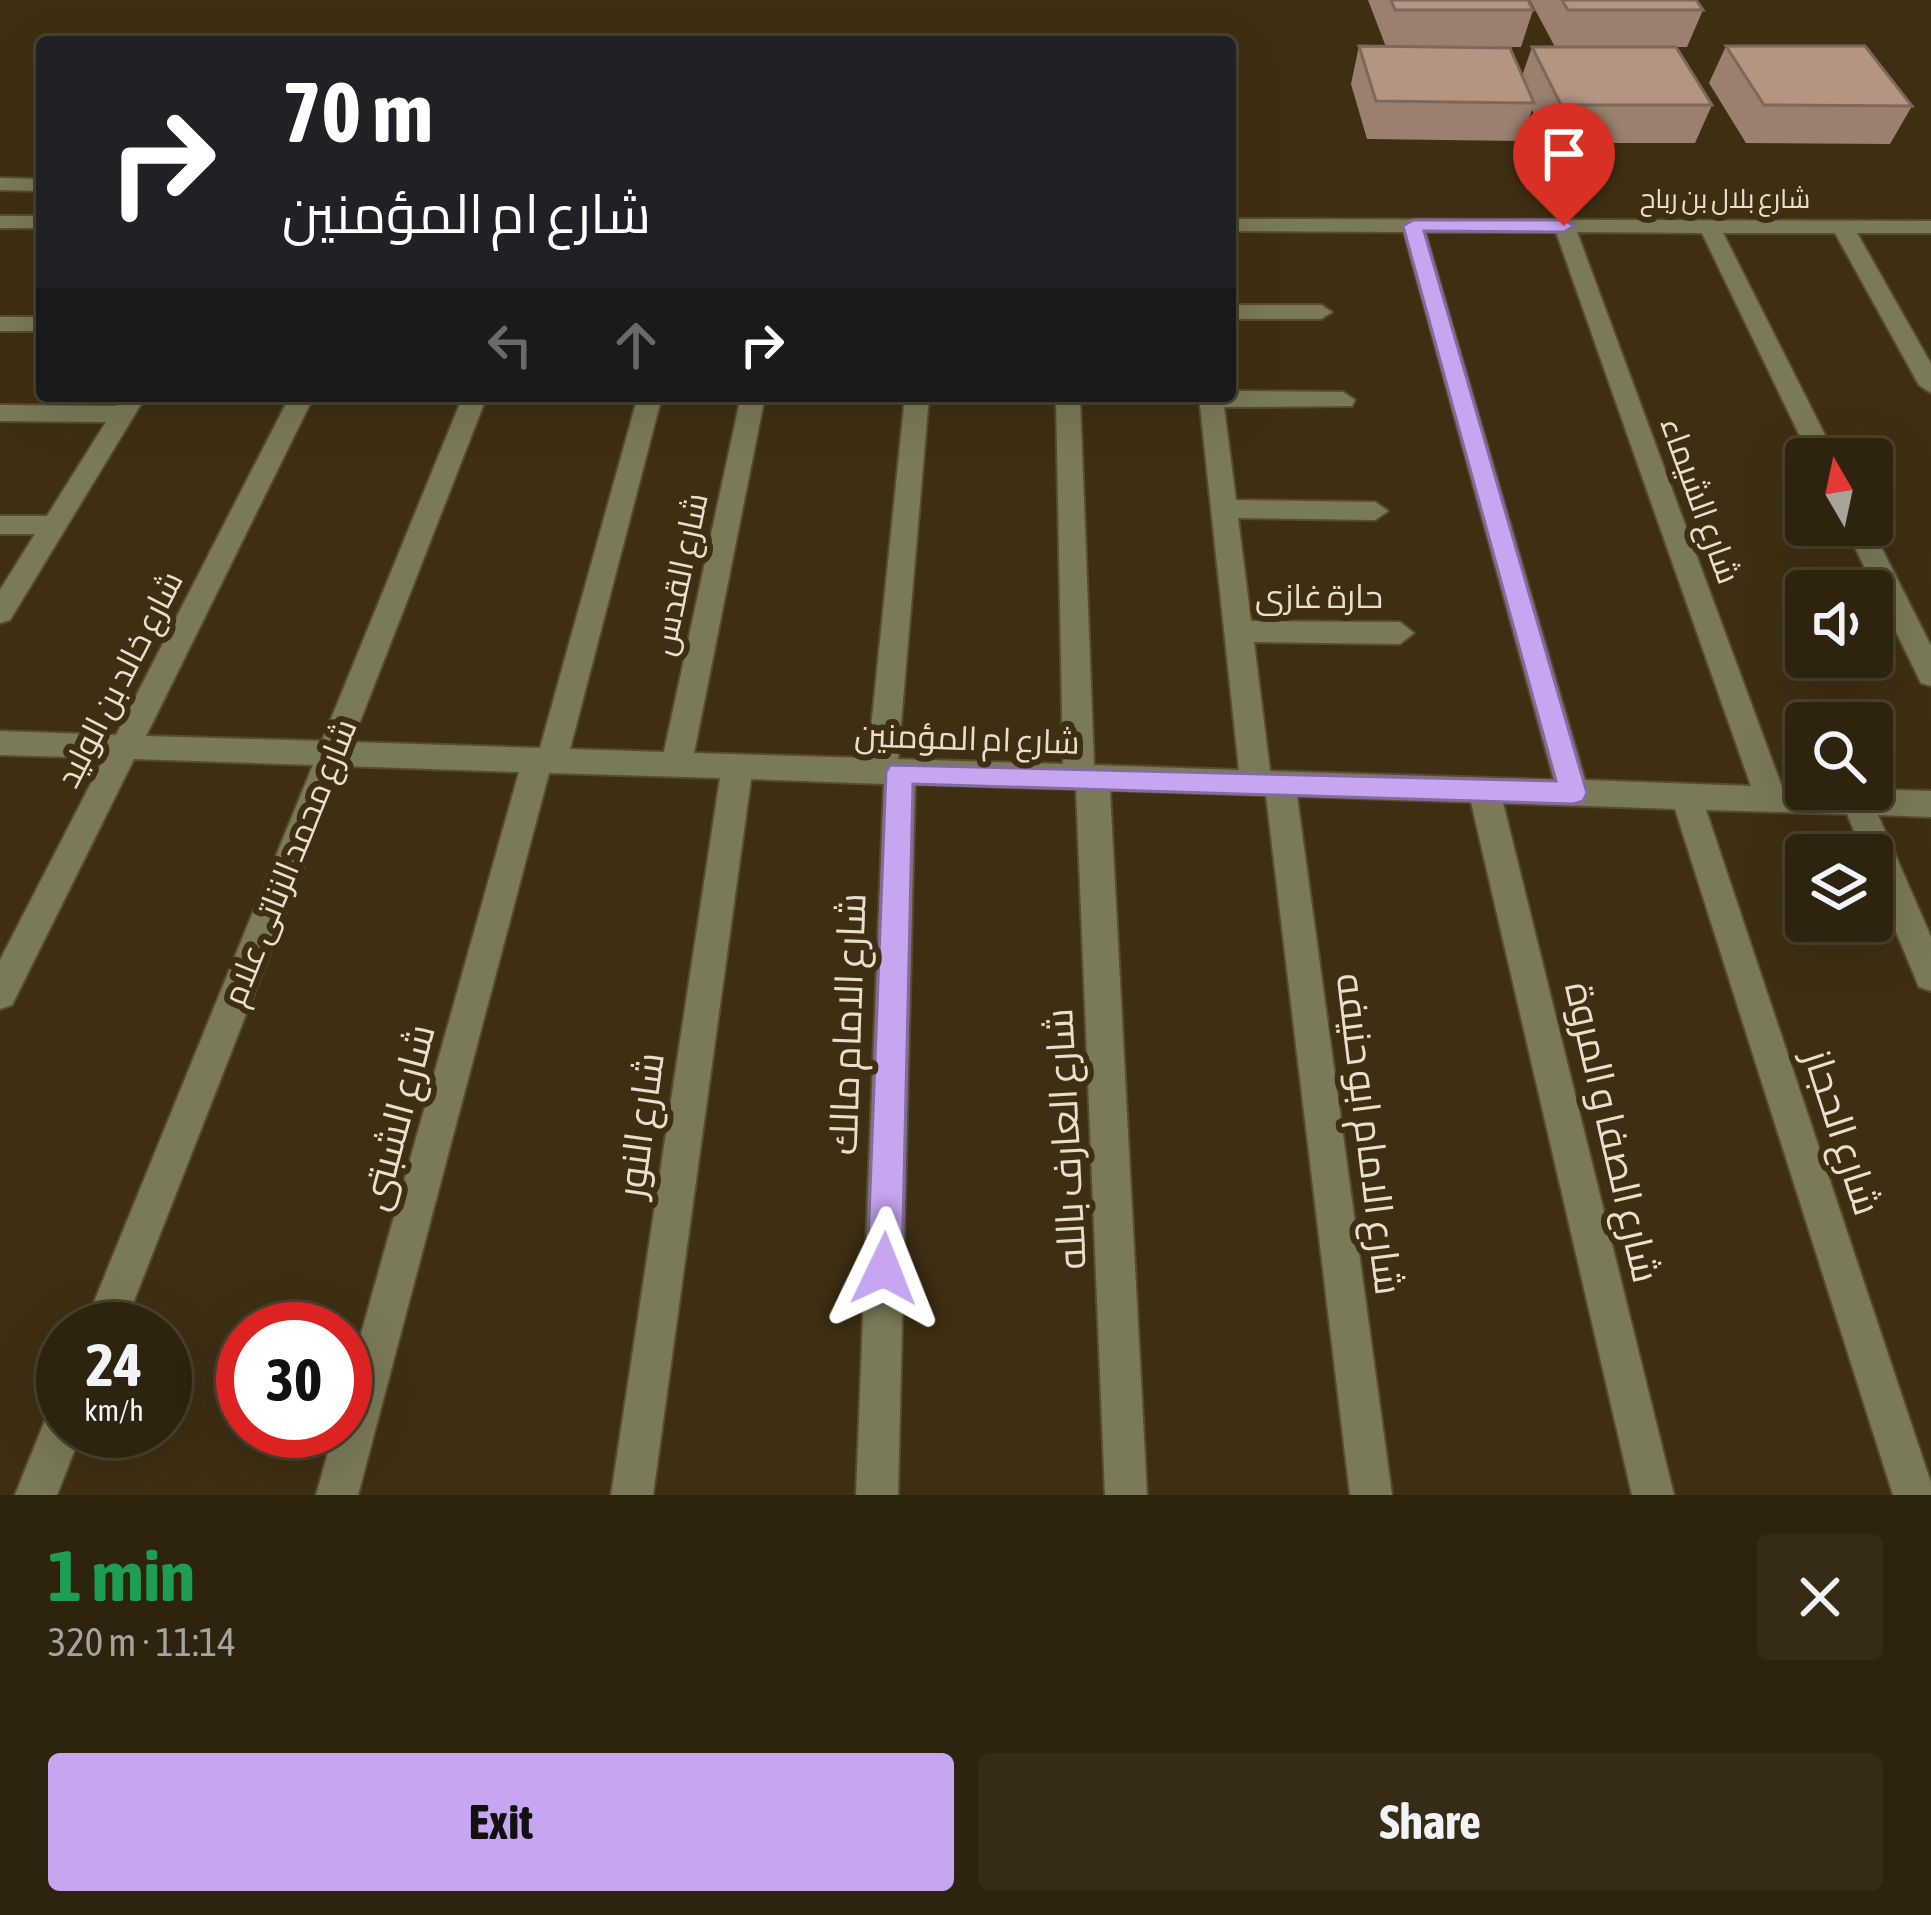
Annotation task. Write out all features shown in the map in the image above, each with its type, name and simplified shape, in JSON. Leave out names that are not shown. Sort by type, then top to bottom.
[{"type":"street","points":[[0,184],[36,184]]},
{"type":"street","points":[[0,222],[36,222]]},
{"type":"street","name":"شارع بلال بن رباح","points":[[1236,225],[1931,227]]},
{"type":"street","points":[[1413,226],[1573,793]]},
{"type":"street","name":"شارع الشيماء","points":[[1564,226],[1771,799]]},
{"type":"street","points":[[1709,226],[1814,438]]},
{"type":"street","points":[[1842,226],[1931,385]]},
{"type":"street","points":[[1236,312],[1322,312]]},
{"type":"street","points":[[0,324],[36,324]]},
{"type":"street","points":[[1236,398],[1343,400]]},
{"type":"street","name":"شارع خالد بن الوليد","points":[[0,994],[299,402]]},
{"type":"street","name":"شارع محمد الزناتى علام","points":[[114,1302],[474,402]]},
{"type":"street","name":"شارع الشبتى","points":[[337,1495],[648,402]]},
{"type":"street","name":"شارع القدس","points":[[676,766],[752,402]]},
{"type":"street","name":"شارع الامام مالك","points":[[878,1495],[891,772],[916,402]]},
{"type":"street","name":"شارع العارف بالله","points":[[1068,402],[1126,1495]]},
{"type":"street","name":"شارع الامام ابو حنيفه","points":[[1212,402],[1238,632],[1268,784],[1371,1495]]},
{"type":"street","points":[[0,413],[128,405]]},
{"type":"street","points":[[0,613],[128,405]]},
{"type":"street","points":[[1224,509],[1375,511]]},
{"type":"street","points":[[0,524],[54,525]]},
{"type":"street","points":[[1867,546],[1931,675]]},
{"type":"street","name":"حارة غازى","points":[[1238,632],[1400,633]]},
{"type":"street","name":"شارع ام المؤمنين","points":[[0,743],[1785,799]]},
{"type":"street","name":"شارع النور","points":[[632,1495],[737,767]]},
{"type":"street","name":"شارع الصفا و المروة","points":[[1484,790],[1653,1495]]},
{"type":"street","name":"شارع الحجاز","points":[[1686,796],[1914,1495]]},
{"type":"street","name":"شارع ام المؤمنين","points":[[1893,802],[1931,804]]},
{"type":"street","points":[[1861,810],[1931,976]]},
{"type":"street","points":[[36,1495],[51,1458]]},
{"type":"building","points":[[1391,0],[1528,0],[1533,10],[1395,10]]},
{"type":"building","points":[[1562,0],[1696,0],[1703,10],[1568,10]]},
{"type":"building","points":[[1359,46],[1510,48],[1534,103],[1376,101]]},
{"type":"building","points":[[1726,46],[1865,46],[1912,106],[1764,105]]},
{"type":"building","points":[[1532,47],[1676,47],[1712,105],[1561,105]]},
{"type":"route","points":[[884,1269],[900,772],[1573,793],[1413,226],[1564,226]]}]
